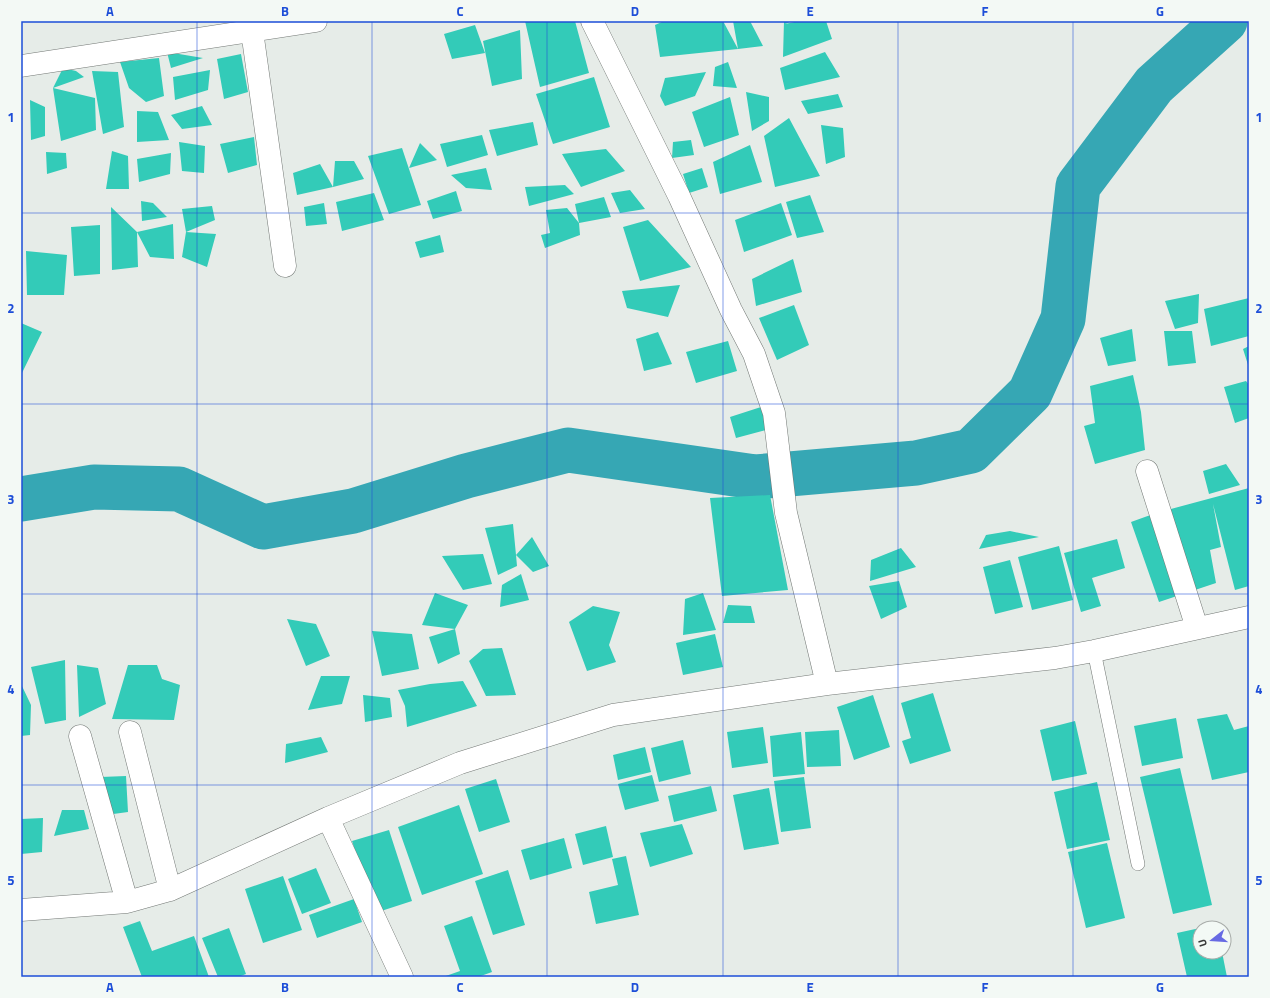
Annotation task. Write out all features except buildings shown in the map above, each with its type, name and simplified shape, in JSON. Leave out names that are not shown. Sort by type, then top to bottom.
[{"type":"street","points":[[21,66],[316,21]]},
{"type":"street","points":[[592,21],[678,196],[731,310],[754,354],[774,413],[786,513],[827,684]]},
{"type":"street","points":[[252,31],[285,266]]},
{"type":"street","points":[[1147,471],[1197,628]]},
{"type":"street","points":[[21,910],[127,902],[170,890],[328,818],[460,763],[614,715],[827,684],[1055,658],[1094,651],[1249,617]]},
{"type":"street","points":[[130,732],[170,890]]},
{"type":"street","points":[[80,736],[127,902]]},
{"type":"street","points":[[328,818],[402,977]]},
{"type":"lane","points":[[1094,651],[1138,864]]},
{"type":"waterway","points":[[21,499],[94,487],[179,489],[263,527],[353,511],[466,476],[568,450],[755,477],[916,463],[971,451],[1030,393],[1063,319],[1078,186],[1154,85],[1225,21]]}]
